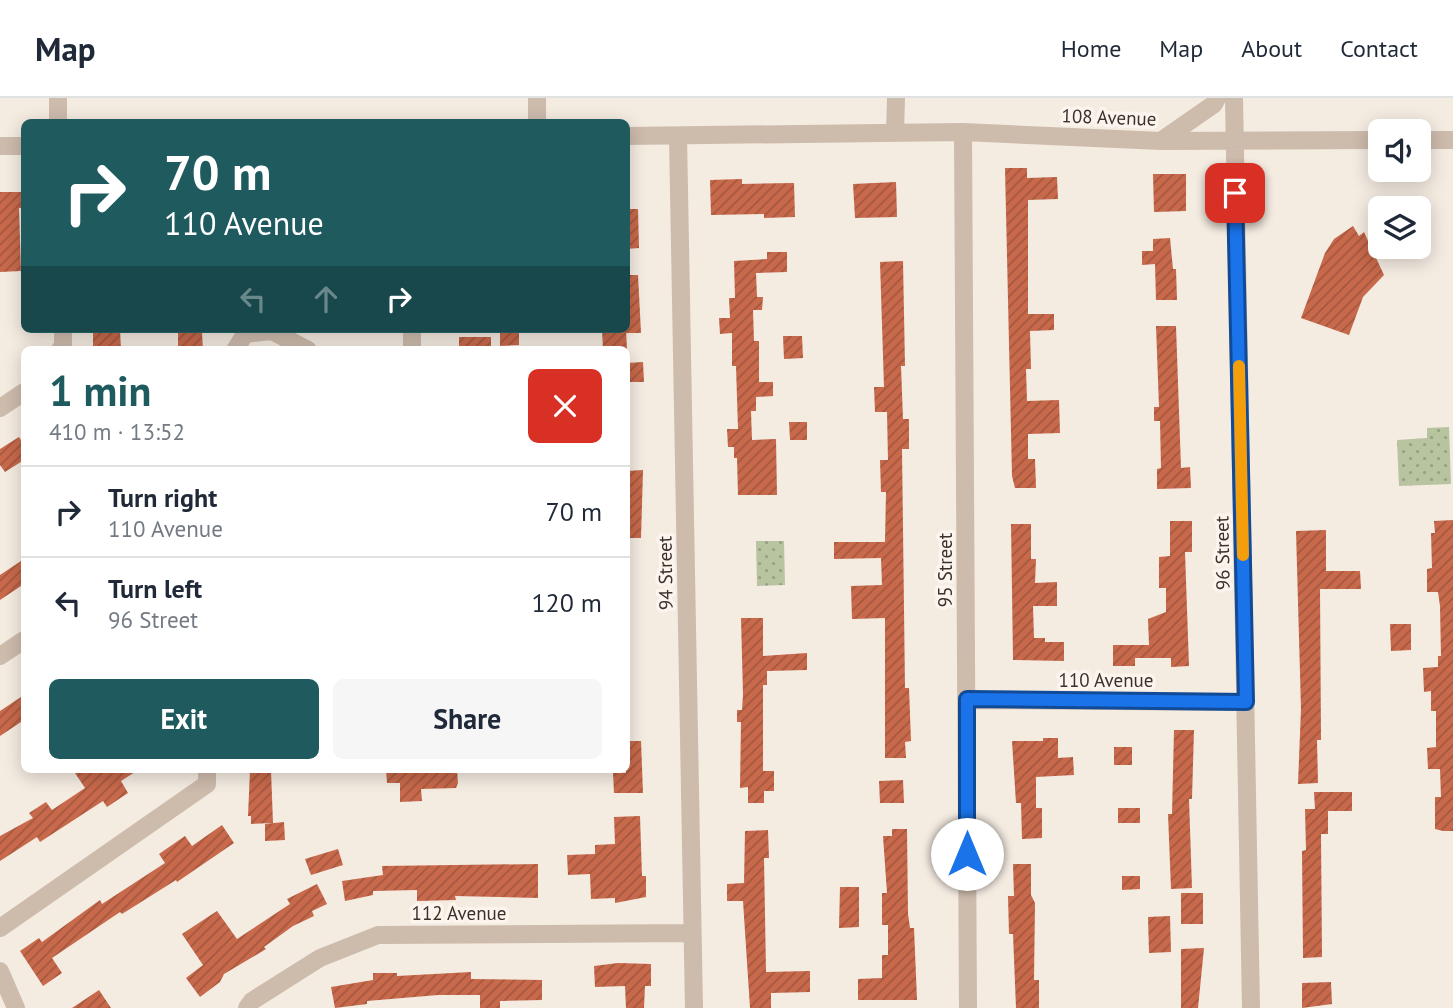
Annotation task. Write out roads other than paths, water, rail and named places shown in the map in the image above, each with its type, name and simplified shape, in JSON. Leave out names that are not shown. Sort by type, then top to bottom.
[{"type":"street","points":[[58,98],[58,119]]},
{"type":"street","points":[[537,98],[537,119]]},
{"type":"street","points":[[895,133],[896,98]]},
{"type":"street","points":[[1161,141],[1214,104],[1217,98]]},
{"type":"street","name":"96 Street","points":[[1234,98],[1251,1008]]},
{"type":"street","name":"108 Avenue","points":[[630,136],[963,132],[1161,141],[1368,140]]},
{"type":"street","name":"95 Street","points":[[963,132],[968,1008]]},
{"type":"street","name":"94 Street","points":[[678,136],[694,1008]]},
{"type":"street","points":[[1431,140],[1453,140]]},
{"type":"street","points":[[0,146],[21,146]]},
{"type":"street","points":[[238,346],[245,334],[254,333]]},
{"type":"street","points":[[276,333],[300,346]]},
{"type":"street","points":[[0,408],[21,394]]},
{"type":"street","points":[[0,656],[21,642]]},
{"type":"street","name":"110 Avenue","points":[[967,699],[1246,702]]},
{"type":"street","points":[[0,928],[207,777]]},
{"type":"street","name":"112 Avenue","points":[[247,1008],[251,1001],[320,958],[378,935],[692,933]]},
{"type":"street","points":[[0,971],[13,995],[16,1008]]}]
